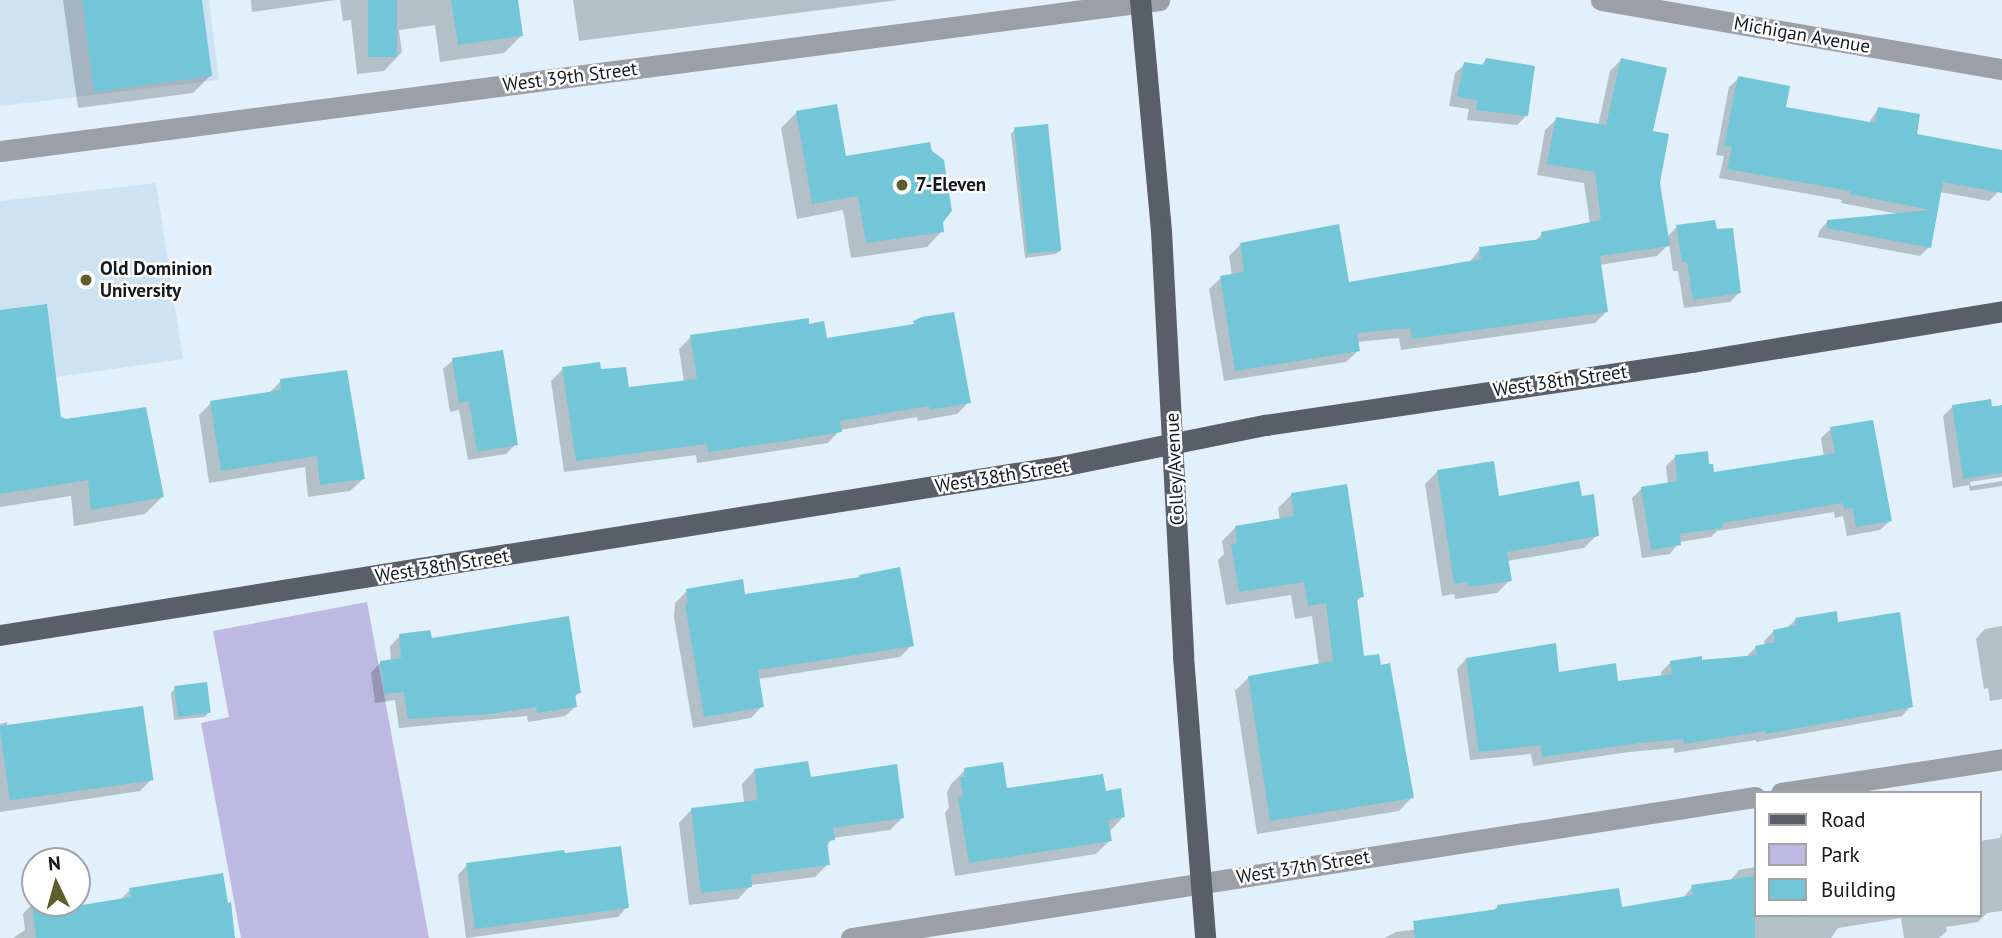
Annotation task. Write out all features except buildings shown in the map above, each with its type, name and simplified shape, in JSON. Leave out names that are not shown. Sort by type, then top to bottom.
[{"type":"main road","name":"Colley Avenue","points":[[1146,1],[1175,443],[1183,656],[1205,938]]},
{"type":"main road","name":"West 38th Street","points":[[0,635],[649,534],[1096,460],[1265,425],[1692,362],[2002,311]]},
{"type":"street","name":"Michigan Avenue","points":[[1601,0],[2002,69]]},
{"type":"street","name":"West 39th Street","points":[[0,150],[1146,1]]},
{"type":"street","points":[[1794,791],[2002,759]]},
{"type":"street","name":"West 37th Street","points":[[851,938],[1754,797]]},
{"type":"shaded area","points":[[0,0],[209,0],[219,80],[0,106]]},
{"type":"shaded area","name":"Old Dominion University","points":[[156,183],[183,359],[0,385],[0,201]]},
{"type":"green space","points":[[367,602],[429,938],[241,938],[201,723],[229,717],[213,631]]},
{"type":"place","name":"7-Eleven","points":[[902,185]]},
{"type":"place","name":"Old Dominion University","points":[[86,280]]}]
